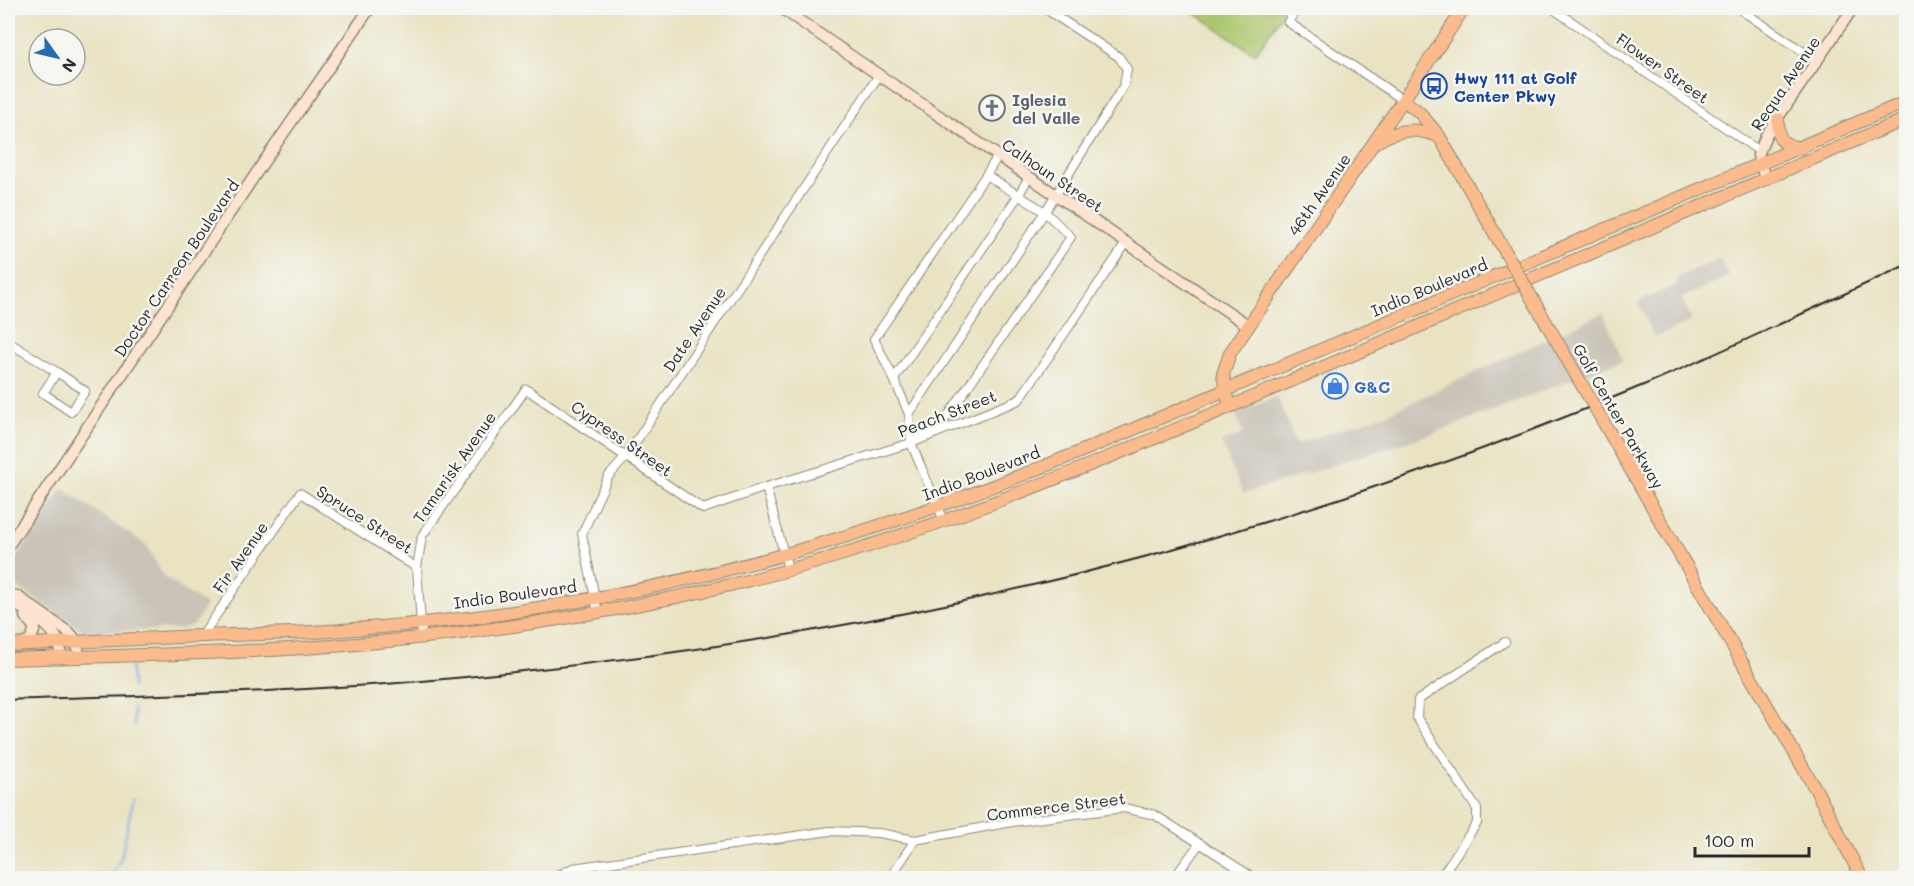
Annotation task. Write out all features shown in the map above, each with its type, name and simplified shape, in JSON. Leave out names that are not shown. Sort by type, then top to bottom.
[{"type":"main road","name":"Doctor Carreon Boulevard","points":[[8,546],[263,163],[370,8]]},
{"type":"main road","name":"Calhoun Street","points":[[782,8],[1249,326]]},
{"type":"main road","name":"46th Avenue","points":[[1229,406],[1223,378],[1225,364],[1230,353],[1464,8]]},
{"type":"main road","name":"Requa Avenue","points":[[1765,179],[1758,158],[1766,135],[1853,8]]},
{"type":"main road","name":"Golf Center Parkway","points":[[1403,100],[1419,112],[1439,136],[1817,791],[1862,879]]},
{"type":"main road","name":"Indio Boulevard","points":[[8,645],[341,630],[508,613],[690,579],[784,555],[867,531],[1014,479],[1226,392],[1906,102]]},
{"type":"main road","points":[[1778,118],[1778,132],[1782,141],[1791,146],[1801,147]]},
{"type":"main road","name":"Indio Boulevard","points":[[8,659],[308,648],[422,638],[598,613],[702,591],[837,556],[1014,496],[1906,119]]},
{"type":"main road","points":[[1374,143],[1393,132],[1406,130],[1439,136]]},
{"type":"main road","points":[[1614,244],[1624,231],[1645,221],[1664,205]]},
{"type":"main road","points":[[9,598],[17,596],[64,628],[77,642],[79,657]]},
{"type":"main road","points":[[9,598],[40,621],[58,642],[60,657]]},
{"type":"main road","points":[[9,598],[35,628],[31,639],[24,644]]},
{"type":"street","points":[[909,414],[1045,212],[1125,85],[1127,69],[1119,57],[1044,8]]},
{"type":"street","name":"Golf Center Parkway","points":[[1297,8],[1288,22],[1403,100]]},
{"type":"street","name":"Flower Street","points":[[1552,8],[1760,151]]},
{"type":"street","points":[[1738,8],[1817,61]]},
{"type":"street","name":"Date Avenue","points":[[598,613],[582,534],[608,477],[625,458],[879,75]]},
{"type":"street","points":[[944,521],[911,443],[909,414],[874,339],[998,156]]},
{"type":"street","points":[[911,443],[947,417],[1071,237],[1045,212],[986,175]]},
{"type":"street","points":[[894,379],[1029,177]]},
{"type":"street","name":"Peach Street","points":[[703,509],[911,443],[1019,400],[1127,242]]},
{"type":"street","points":[[8,342],[57,372],[86,391],[71,411],[43,393],[57,372]]},
{"type":"street","name":"Cypress Street","points":[[525,389],[703,509]]},
{"type":"street","name":"Tamarisk Avenue","points":[[422,638],[417,568],[423,536],[525,389]]},
{"type":"street","points":[[766,488],[788,569]]},
{"type":"street","name":"Spruce Street","points":[[300,493],[417,568]]},
{"type":"street","name":"Fir Avenue","points":[[202,636],[300,493]]},
{"type":"street","points":[[1440,879],[1477,823],[1477,808],[1417,718],[1418,700],[1505,642]]},
{"type":"street","name":"Commerce Street","points":[[915,840],[1012,822],[1124,808],[1155,815],[1254,879]]},
{"type":"street","points":[[553,879],[573,868],[830,831],[879,832],[915,840],[890,879]]},
{"type":"street","points":[[1174,879],[1200,843]]},
{"type":"shaded area","points":[[1720,258],[1728,277],[1682,298],[1692,321],[1654,338],[1638,302],[1678,284],[1676,278]]},
{"type":"shaded area","points":[[1603,313],[1623,360],[1434,433],[1243,494],[1221,442],[1243,434],[1236,414],[1277,396],[1296,444],[1386,414]]},
{"type":"shaded area","points":[[63,489],[146,545],[164,577],[206,605],[194,625],[182,629],[85,632],[8,581],[8,570]]},
{"type":"green space","points":[[1187,8],[1286,8],[1255,54]]},
{"type":"waterway","points":[[131,666],[132,688]]},
{"type":"waterway","points":[[133,707],[134,726]]},
{"type":"waterway","points":[[109,878],[121,859],[133,798]]},
{"type":"railway","points":[[8,700],[318,688],[490,675],[692,650],[826,628],[893,616],[1047,582],[1134,560],[1308,509],[1478,450],[1646,384],[1906,265]]},
{"type":"place","name":"Hwy 111 at Golf Center Pkwy","points":[[1434,86]]},
{"type":"place","name":"Iglesia del Valle","points":[[992,108]]},
{"type":"place","name":"G&C","points":[[1335,386]]}]
